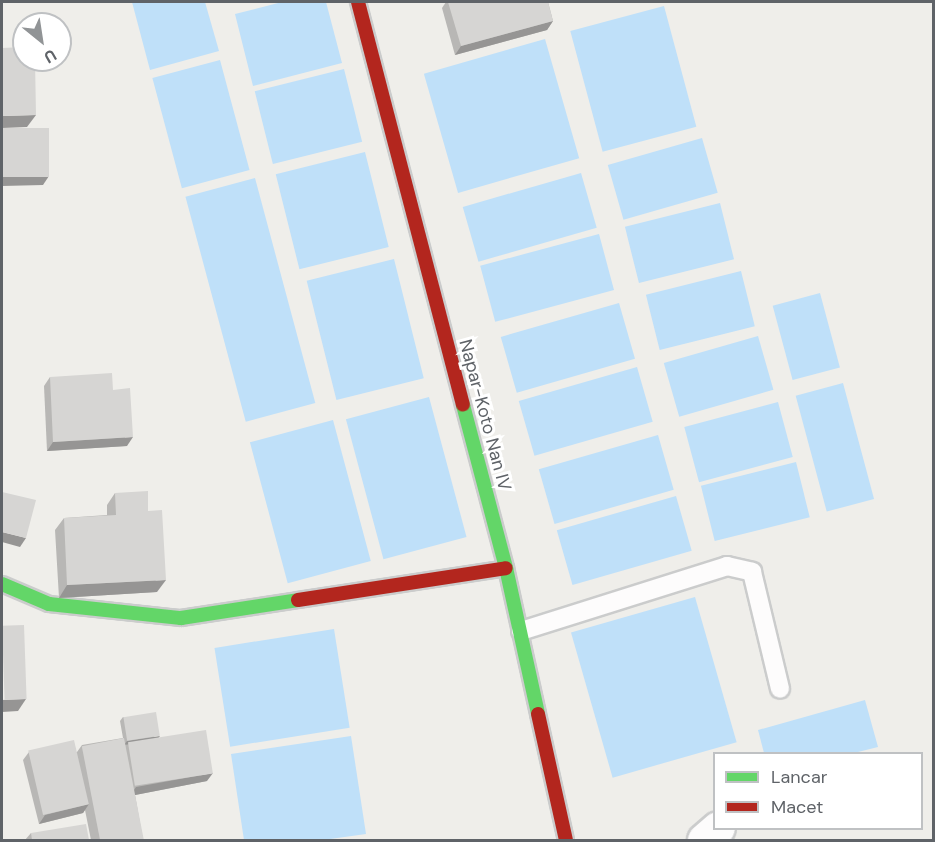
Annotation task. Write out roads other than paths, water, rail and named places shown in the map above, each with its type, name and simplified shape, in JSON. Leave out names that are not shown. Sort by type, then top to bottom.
[{"type":"street","name":"Napar-Koto Nan IV","points":[[358,2],[506,568],[566,840]]},
{"type":"street","points":[[2,584],[49,604],[181,618],[506,568]]},
{"type":"street","points":[[704,840],[716,830]]},
{"type":"lane","points":[[521,632],[728,566],[752,572],[780,689]]},
{"type":"water","points":[[132,2],[205,2],[219,51],[150,70]]},
{"type":"water","points":[[282,2],[326,2],[342,63],[253,86],[235,14]]},
{"type":"water","points":[[664,6],[696,127],[603,152],[570,31]]},
{"type":"water","points":[[545,39],[579,158],[458,193],[424,74]]},
{"type":"water","points":[[220,60],[250,170],[182,188],[152,78]]},
{"type":"water","points":[[344,69],[362,142],[273,164],[255,91]]},
{"type":"water","points":[[702,138],[718,193],[624,220],[608,165]]},
{"type":"water","points":[[365,152],[389,247],[299,269],[276,174]]},
{"type":"water","points":[[581,173],[597,228],[478,262],[463,207]]},
{"type":"water","points":[[255,178],[315,403],[246,422],[185,197]]},
{"type":"water","points":[[720,203],[734,259],[639,283],[625,227]]},
{"type":"water","points":[[599,234],[614,290],[495,322],[480,266]]},
{"type":"water","points":[[394,259],[424,378],[336,400],[307,281]]},
{"type":"water","points":[[741,271],[755,326],[660,350],[646,295]]},
{"type":"water","points":[[820,293],[840,367],[793,380],[773,306]]},
{"type":"water","points":[[619,303],[635,359],[517,393],[501,337]]},
{"type":"water","points":[[758,336],[773,390],[679,417],[664,363]]},
{"type":"water","points":[[637,367],[653,422],[534,456],[519,401]]},
{"type":"water","points":[[843,383],[874,499],[827,512],[796,396]]},
{"type":"water","points":[[429,397],[467,537],[383,559],[346,419]]},
{"type":"water","points":[[778,402],[793,457],[699,482],[684,427]]},
{"type":"water","points":[[333,420],[371,561],[288,583],[250,442]]},
{"type":"water","points":[[658,435],[674,490],[555,524],[539,469]]},
{"type":"water","points":[[796,462],[810,517],[715,541],[701,486]]},
{"type":"water","points":[[676,496],[692,551],[573,585],[557,530]]},
{"type":"water","points":[[695,597],[737,742],[613,778],[571,633]]},
{"type":"water","points":[[334,629],[350,728],[230,747],[214,648]]},
{"type":"water","points":[[865,700],[878,747],[858,752],[764,752],[758,730]]},
{"type":"water","points":[[351,736],[366,834],[323,840],[244,840],[231,754]]}]
